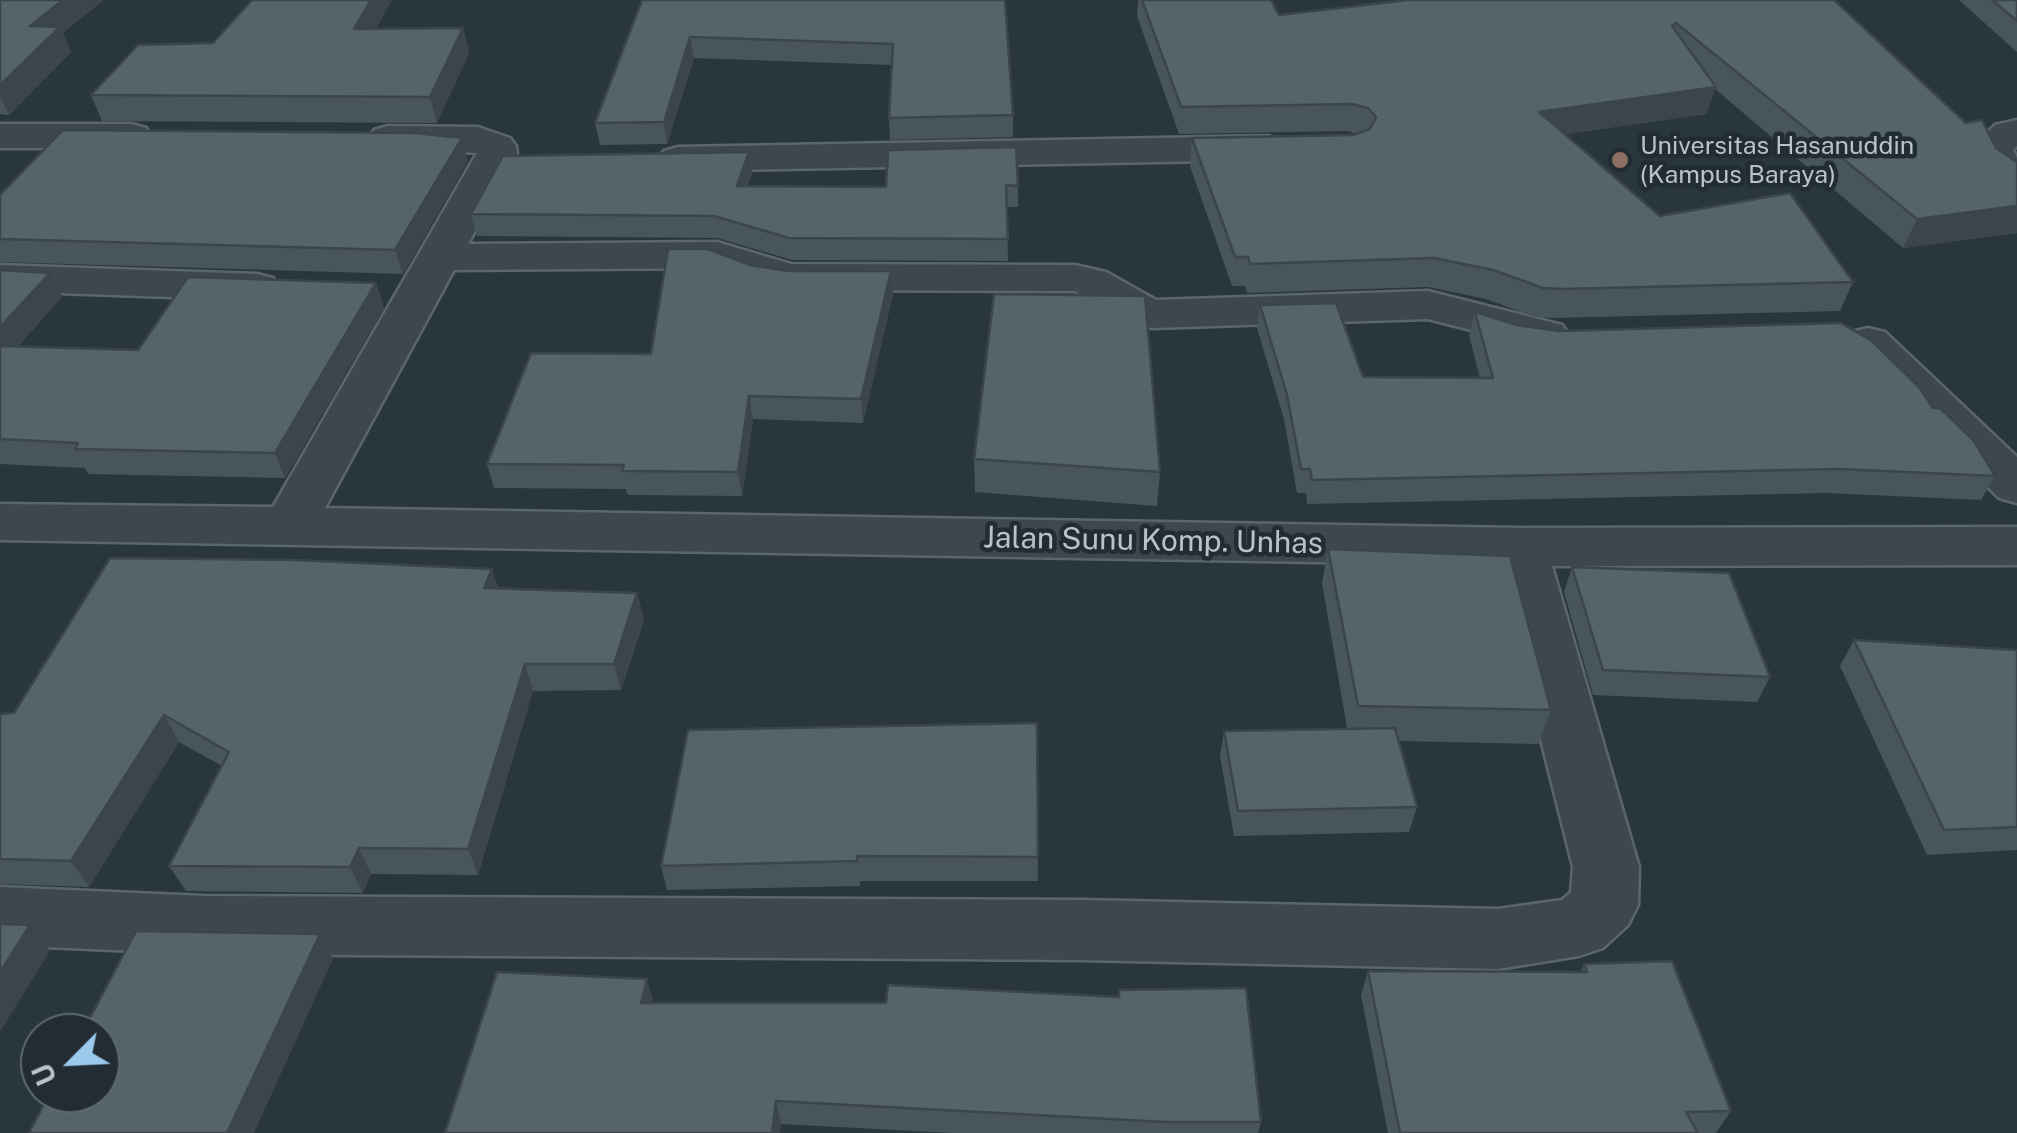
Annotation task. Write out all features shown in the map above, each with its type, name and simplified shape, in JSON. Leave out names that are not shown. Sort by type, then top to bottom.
[{"type":"street","points":[[2017,132],[1992,147],[2000,165],[2017,178]]},
{"type":"street","points":[[0,136],[174,137]]},
{"type":"street","points":[[290,526],[414,280],[506,155],[347,138]]},
{"type":"street","points":[[632,160],[1310,147]]},
{"type":"street","points":[[414,280],[697,254],[716,255],[770,275],[791,278],[1074,278],[1090,281],[1132,307],[1152,314],[1428,305],[1468,313],[1528,334],[1591,335]]},
{"type":"street","points":[[0,278],[306,288]]},
{"type":"street","points":[[1836,328],[1880,351],[2017,486]]},
{"type":"street","name":"Jalan Sunu Komp. Unhas","points":[[0,522],[1520,547],[2017,546]]},
{"type":"street","points":[[0,916],[204,926],[1062,930],[1498,939],[1579,926],[1604,905],[1606,867],[1520,547]]},
{"type":"building","points":[[0,0],[63,0],[30,26],[60,27],[0,85]]},
{"type":"building","points":[[252,0],[371,0],[354,29],[463,28],[430,97],[91,95],[138,45],[213,43]]},
{"type":"building","points":[[642,0],[1005,0],[1013,115],[889,118],[893,44],[690,37],[664,122],[595,123]]},
{"type":"building","points":[[1142,0],[1271,0],[1279,15],[1408,0],[1834,0],[1966,123],[1982,120],[1996,148],[2017,162],[2017,206],[1917,219],[1676,23],[1672,26],[1716,87],[1539,112],[1660,216],[1790,193],[1853,282],[1562,289],[1543,288],[1493,270],[1434,258],[1250,264],[1248,257],[1235,257],[1192,138],[1353,135],[1370,129],[1376,117],[1368,108],[1352,104],[1181,107]]},
{"type":"building","points":[[1992,0],[2017,0],[2017,21]]},
{"type":"building","points":[[63,130],[415,133],[462,138],[395,250],[0,239],[0,195]]},
{"type":"building","points":[[1016,147],[1018,186],[1006,185],[1008,239],[789,238],[714,216],[471,214],[503,156],[749,152],[737,186],[886,187],[888,150]]},
{"type":"building","points":[[668,249],[708,249],[750,265],[788,271],[891,271],[861,399],[749,396],[738,472],[622,471],[624,465],[487,464],[531,353],[651,354]]},
{"type":"building","points":[[0,270],[50,273],[0,327]]},
{"type":"building","points":[[188,277],[376,283],[275,453],[75,449],[78,443],[0,439],[0,346],[138,350]]},
{"type":"building","points":[[994,294],[1145,296],[1160,472],[974,459]]},
{"type":"building","points":[[1336,303],[1363,377],[1493,378],[1475,312],[1517,325],[1560,331],[1841,323],[1872,341],[1919,387],[1933,408],[1940,408],[1974,441],[1995,476],[1839,469],[1312,480],[1310,469],[1301,469],[1287,395],[1260,305]]},
{"type":"building","points":[[1328,549],[1510,556],[1551,710],[1358,706]]},
{"type":"building","points":[[110,558],[295,560],[492,569],[484,588],[637,593],[614,664],[525,664],[468,849],[359,848],[350,867],[169,866],[229,752],[164,715],[71,861],[0,859],[0,714],[14,713]]},
{"type":"building","points":[[1572,567],[1729,573],[1770,677],[1603,670]]},
{"type":"building","points":[[1854,640],[2017,650],[2017,827],[1944,830]]},
{"type":"building","points":[[1037,723],[1038,857],[857,856],[857,861],[661,866],[688,730]]},
{"type":"building","points":[[1395,728],[1417,807],[1238,811],[1224,731]]},
{"type":"building","points":[[0,924],[30,925],[0,972]]},
{"type":"building","points":[[136,931],[320,934],[227,1133],[29,1133],[40,1113],[120,1113],[120,1013],[93,1013]]},
{"type":"building","points":[[1672,961],[1731,1111],[1686,1112],[1698,1133],[1400,1133],[1368,971],[1587,972],[1584,964]]},
{"type":"building","points":[[497,972],[647,979],[641,1003],[886,1003],[888,985],[1119,997],[1119,990],[1246,988],[1261,1122],[1165,1122],[776,1101],[772,1133],[445,1133]]},
{"type":"place","name":"Universitas Hasanuddin (Kampus Baraya)","points":[[1620,160]]}]
